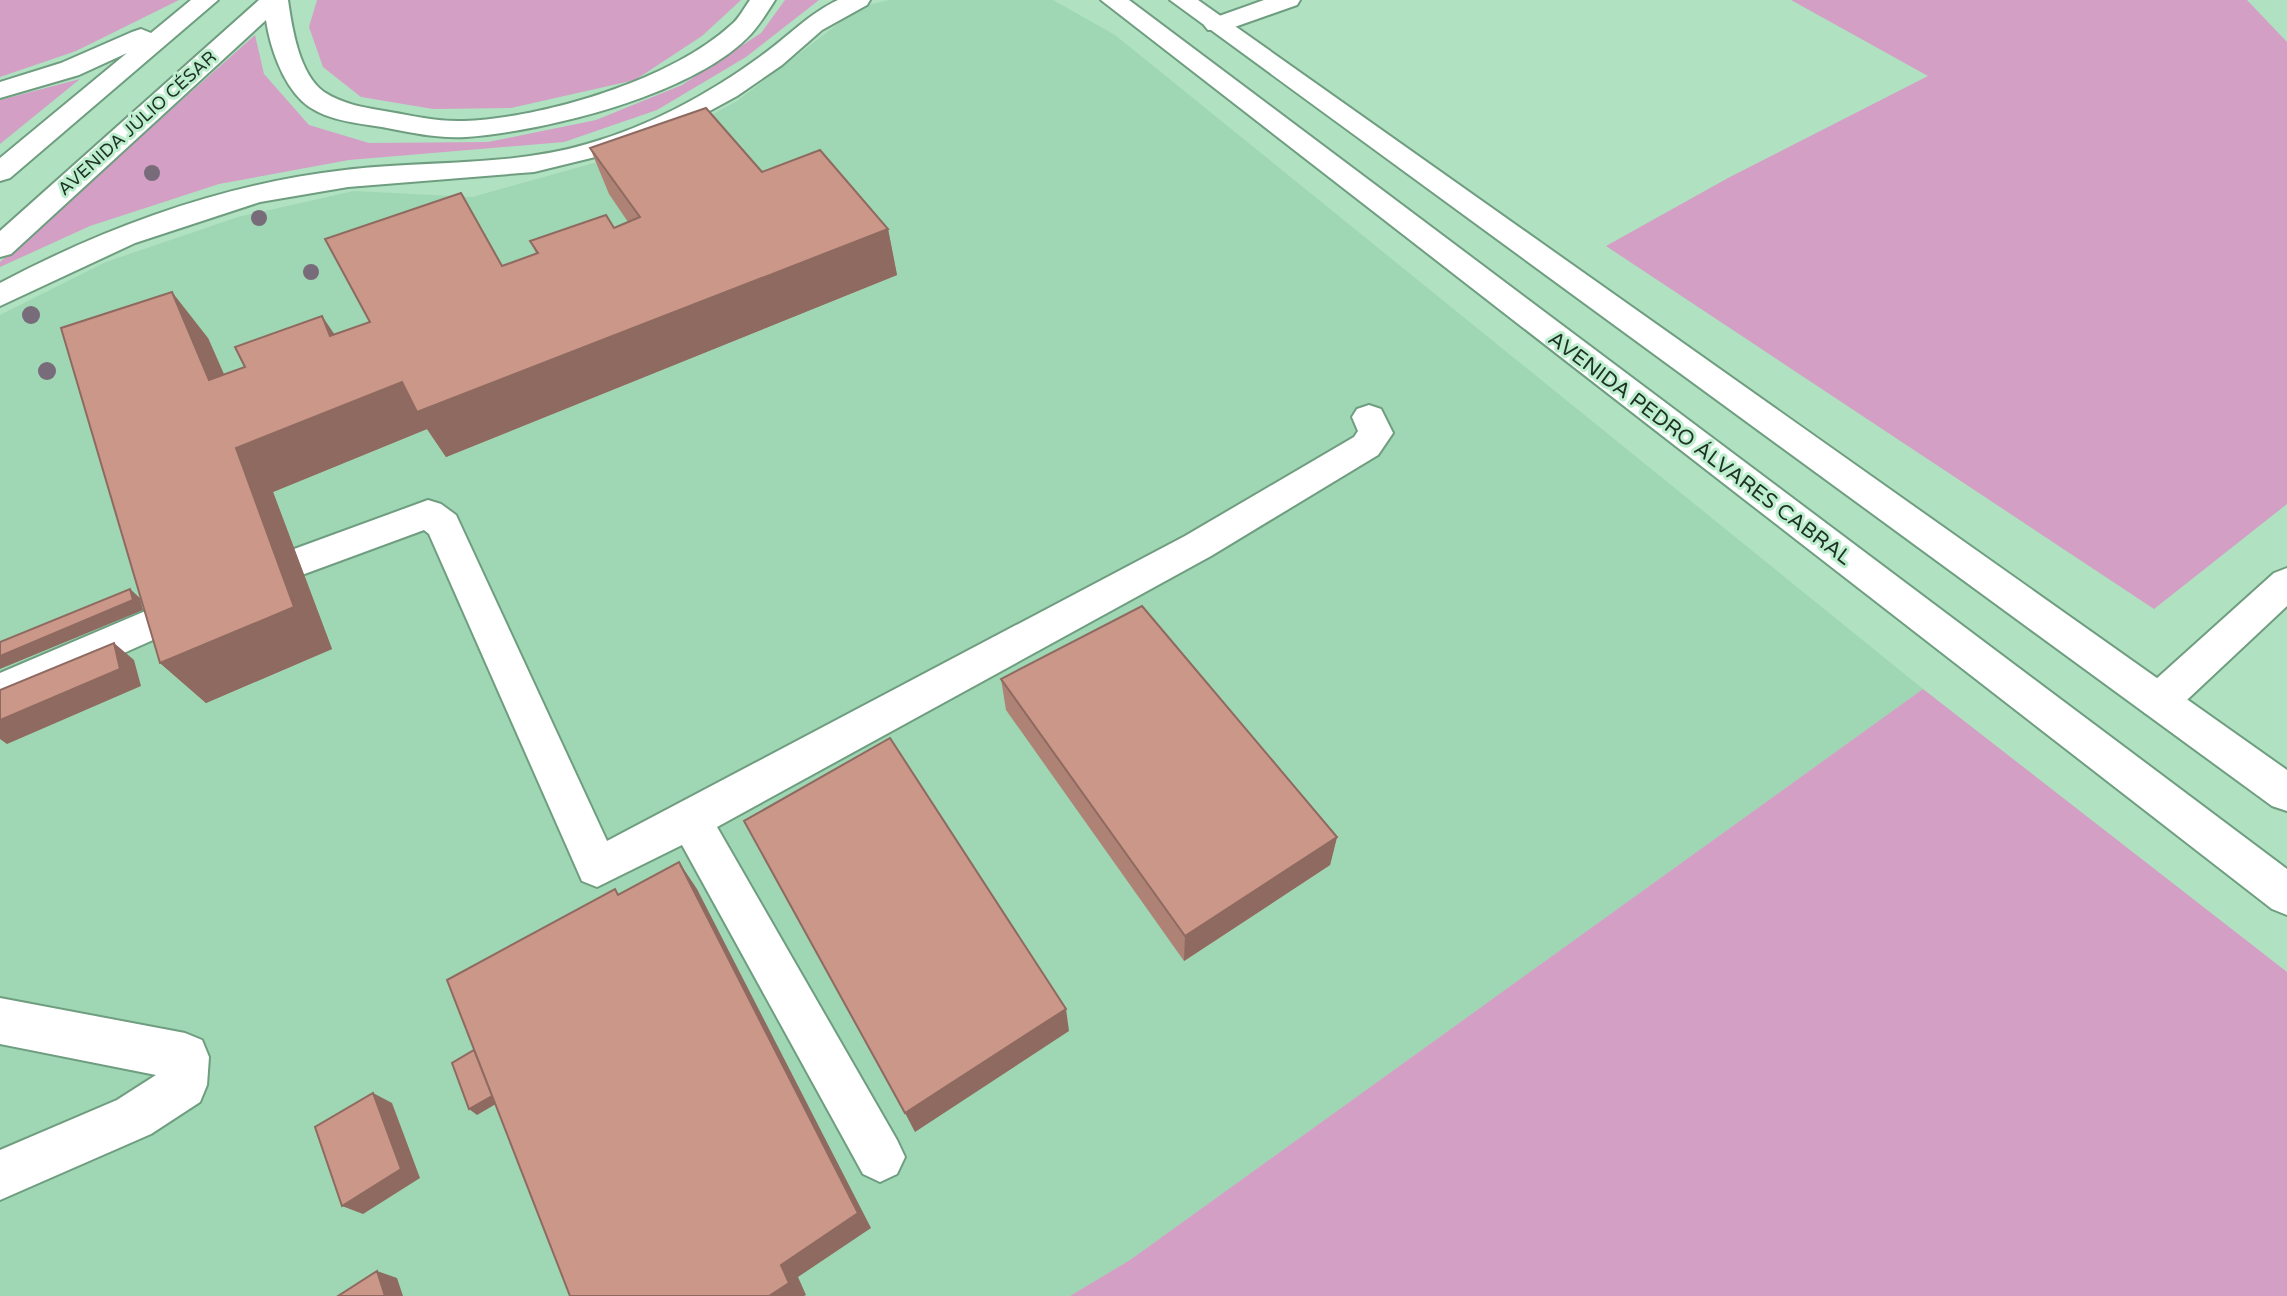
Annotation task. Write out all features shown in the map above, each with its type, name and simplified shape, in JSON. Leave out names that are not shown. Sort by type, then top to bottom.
[{"type":"main road","points":[[275,0],[283,50],[312,96],[346,113],[422,126],[464,129],[548,117],[645,88],[713,51],[741,30],[763,0]]},
{"type":"main road","name":"AVENIDA JÚLIO CÉSAR","points":[[0,247],[275,0]]},
{"type":"main road","points":[[0,296],[66,262],[160,223],[262,193],[346,178],[510,169],[553,162],[630,140],[664,127],[706,105],[772,61],[827,16],[858,0]]},
{"type":"main road","name":"AVENIDA PEDRO ÁLVARES CABRAL","points":[[1096,0],[1122,6],[2287,895]]},
{"type":"main road","points":[[1182,0],[2287,793]]},
{"type":"main road","points":[[1217,25],[1289,0]]},
{"type":"main road","points":[[0,90],[70,69],[197,8]]},
{"type":"main road","points":[[0,172],[197,8]]},
{"type":"main road","points":[[299,562],[428,514],[443,525],[597,867],[690,820],[1209,539],[1366,446],[1376,433],[1369,417]]},
{"type":"main road","points":[[2159,701],[2287,583]]},
{"type":"main road","points":[[0,691],[176,613]]},
{"type":"main road","points":[[690,820],[880,1157]]},
{"type":"main road","points":[[0,1175],[134,1117],[183,1085],[185,1057],[1,1024]]},
{"type":"shaded area","points":[[0,0],[179,0],[76,51],[0,77]]},
{"type":"shaded area","points":[[317,0],[741,0],[702,36],[635,80],[511,108],[433,109],[361,97],[323,67],[309,27]]},
{"type":"shaded area","points":[[785,0],[819,0],[746,57],[657,110],[564,142],[349,160],[219,184],[90,226],[0,267],[0,262],[255,35],[264,74],[309,125],[369,143],[488,142],[596,120],[682,85],[761,33]]},
{"type":"shaded area","points":[[889,0],[1053,0],[1115,35],[1923,689],[1130,1260],[1070,1296],[0,1296],[0,315],[106,262],[238,217],[354,191],[472,197],[655,146],[737,101],[860,7]]},
{"type":"shaded area","points":[[1791,0],[2247,0],[2287,42],[2287,504],[2154,609],[1606,246],[1728,178],[1928,76]]},
{"type":"shaded area","points":[[80,79],[0,144],[0,100]]},
{"type":"shaded area","points":[[1923,689],[2287,972],[2287,1296],[1070,1296],[1130,1260]]},
{"type":"building","points":[[706,108],[762,172],[820,150],[888,229],[417,412],[402,382],[236,448],[294,607],[160,663],[61,328],[172,292],[209,380],[245,367],[235,347],[322,316],[330,336],[370,322],[325,239],[461,193],[502,266],[538,253],[530,241],[606,215],[614,228],[640,217],[590,148]]},
{"type":"building","points":[[130,589],[133,600],[0,656],[0,642]]},
{"type":"building","points":[[1142,606],[1337,837],[1185,936],[1001,679]]},
{"type":"building","points":[[114,643],[120,669],[0,720],[0,690]]},
{"type":"building","points":[[890,738],[1066,1009],[905,1113],[744,821]]},
{"type":"building","points":[[679,862],[858,1213],[781,1265],[789,1283],[769,1296],[570,1296],[447,980],[615,889],[618,895]]},
{"type":"building","points":[[474,1050],[492,1096],[469,1109],[452,1063]]},
{"type":"building","points":[[373,1093],[401,1169],[342,1206],[315,1127]]},
{"type":"building","points":[[377,1271],[385,1296],[338,1296]]}]
